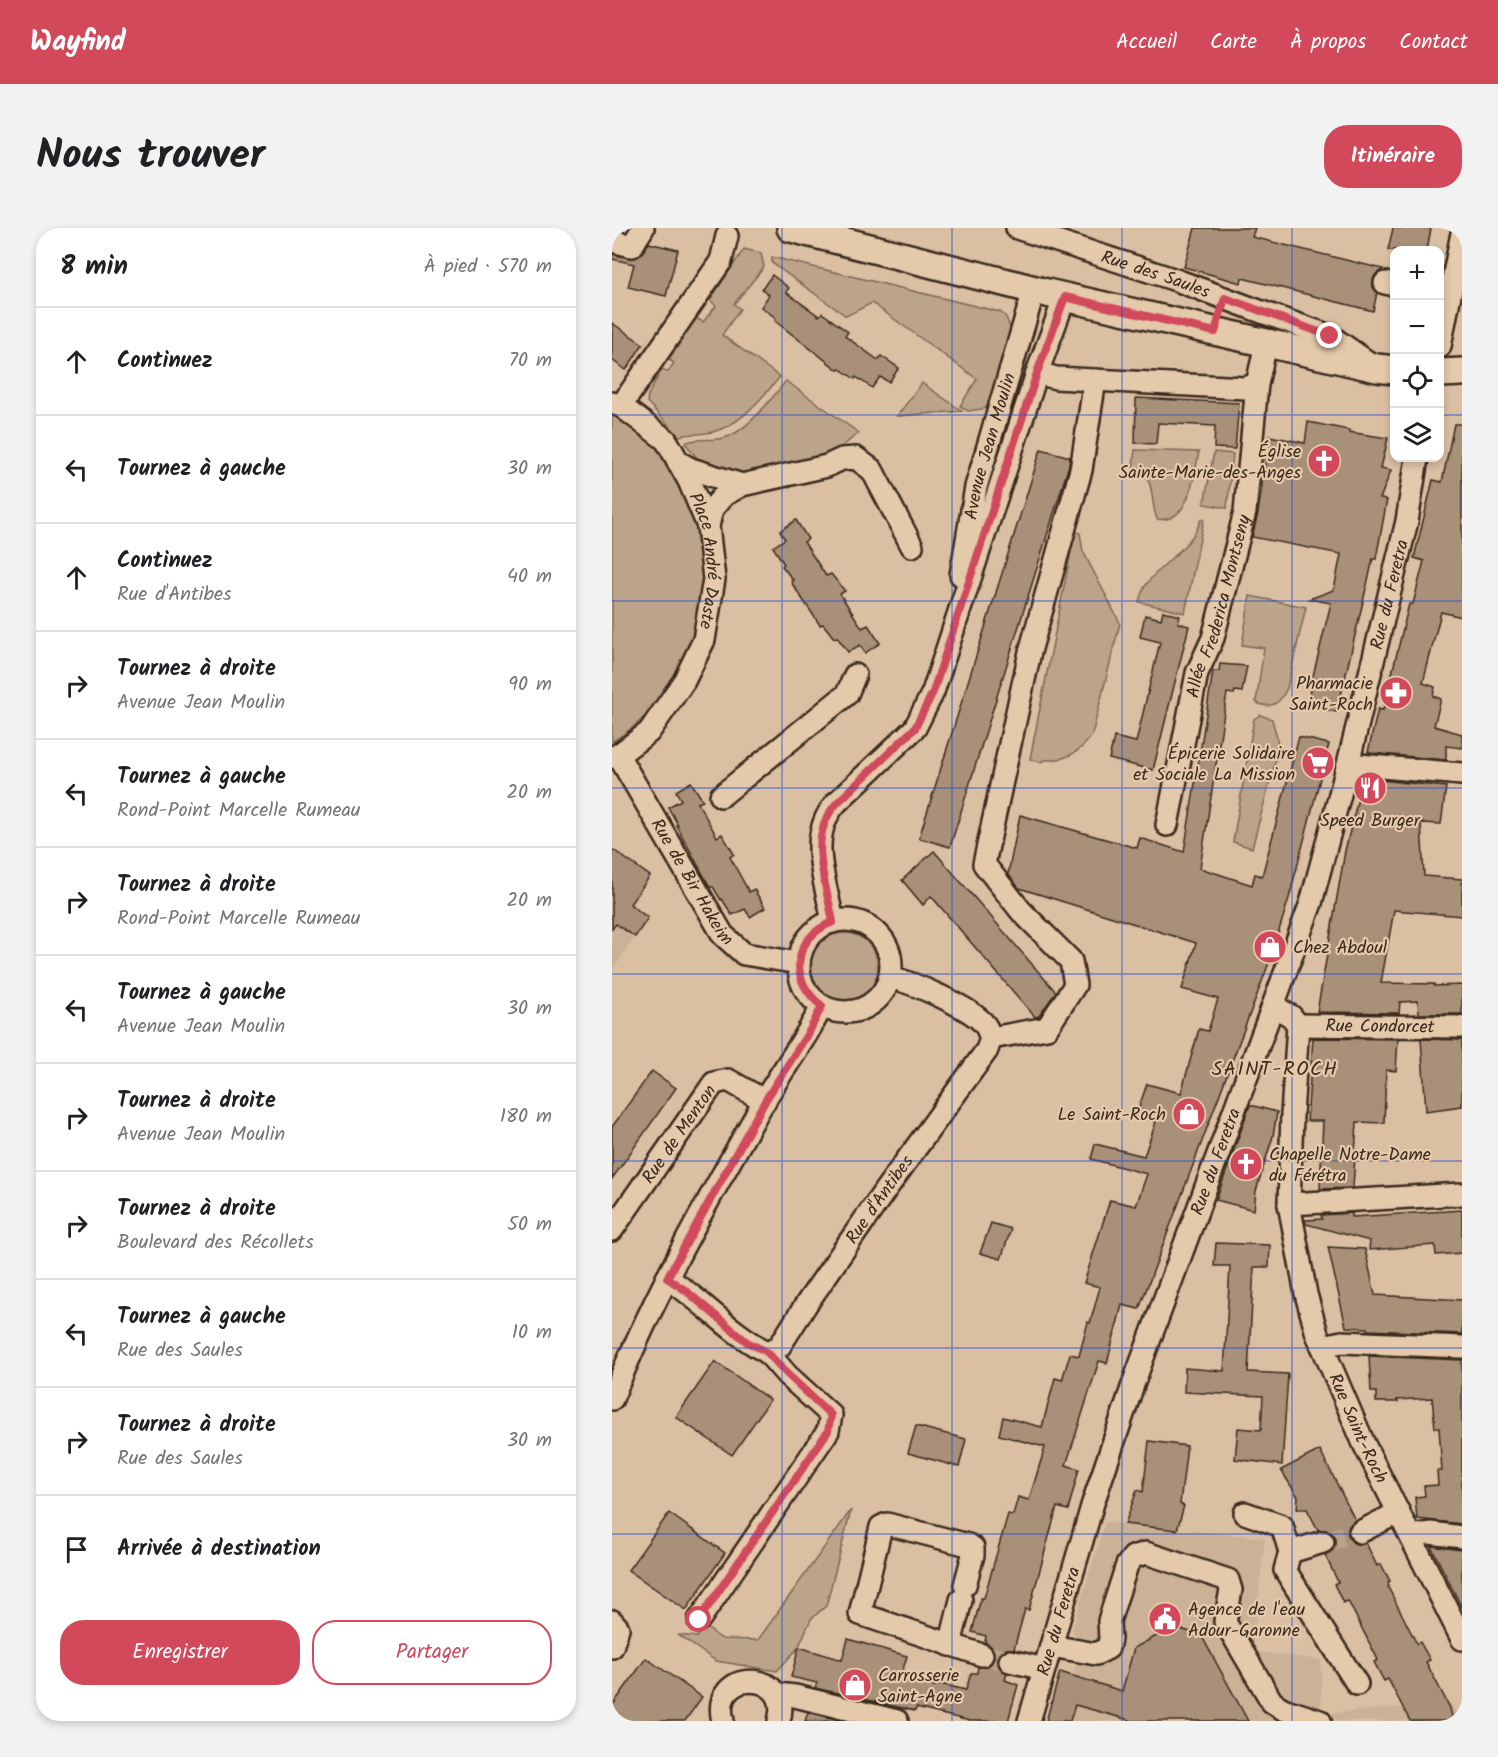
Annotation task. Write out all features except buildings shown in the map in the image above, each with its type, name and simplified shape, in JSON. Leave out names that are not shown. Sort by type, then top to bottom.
[{"type":"main road","points":[[790,228],[1034,290],[1266,344],[1386,369]]},
{"type":"main road","points":[[1444,373],[1462,372]]},
{"type":"street","points":[[612,241],[632,246],[643,228]]},
{"type":"street","name":"Rue des Saules","points":[[1017,228],[1176,280],[1330,336],[1386,369]]},
{"type":"street","points":[[1444,325],[1462,233]]},
{"type":"street","points":[[617,405],[721,261],[727,236]]},
{"type":"street","name":"Avenue Jean Moulin","points":[[950,641],[976,486],[1034,290]]},
{"type":"street","name":"Avenue Jean Moulin","points":[[833,922],[819,840],[827,813],[915,728],[933,692],[1037,373],[1065,297]]},
{"type":"street","name":"Rue des Saules","points":[[1215,332],[1225,298]]},
{"type":"street","name":"Allée Frederica Montseny","points":[[1167,825],[1197,673],[1213,638],[1245,512],[1257,384],[1266,344]]},
{"type":"street","points":[[1037,373],[1056,378],[1245,388],[1257,384]]},
{"type":"street","points":[[890,977],[914,984],[965,1010],[985,1025],[991,1038],[1047,1028],[1074,985],[1071,961],[1021,912],[984,864],[1030,652],[1081,470],[1095,380]]},
{"type":"street","name":"Place André Daste","points":[[615,756],[649,732],[684,681],[704,640],[714,579],[708,526],[689,481],[666,440],[617,405]]},
{"type":"street","points":[[708,526],[712,509],[724,495],[742,485],[827,466],[842,459],[855,458],[872,470],[912,546]]},
{"type":"street","points":[[678,462],[691,469],[742,485]]},
{"type":"street","name":"Rue du Feretra","points":[[1029,1721],[1094,1503],[1135,1379],[1311,903],[1348,764],[1407,521],[1416,462]]},
{"type":"street","points":[[721,796],[847,694],[855,675]]},
{"type":"street","name":"Rue de Bir Hakeim","points":[[615,756],[723,935],[744,954],[799,963]]},
{"type":"street","points":[[1348,764],[1462,774]]},
{"type":"street","points":[[833,922],[854,922],[873,930],[888,951],[891,964],[890,977],[885,988],[878,998],[858,1011],[833,1011],[822,1006],[812,999],[804,988],[800,976],[799,963],[806,942],[823,926],[833,922]]},
{"type":"street","points":[[1273,1005],[1291,1016],[1298,1024]]},
{"type":"street","points":[[612,1399],[634,1343],[667,1278],[765,1101],[810,1030],[822,1006]]},
{"type":"street","name":"Rue Condorcet","points":[[1298,1024],[1462,1027]]},
{"type":"street","name":"Rue Saint-Roch","points":[[1298,1024],[1289,1204],[1306,1294],[1322,1346],[1364,1444],[1462,1639]]},
{"type":"street","name":"Rue d'Antibes","points":[[767,1352],[779,1347],[886,1189],[987,1050],[991,1038]]},
{"type":"street","name":"Rue de Menton","points":[[612,1230],[714,1083],[728,1080],[765,1101]]},
{"type":"street","points":[[1289,1204],[1462,1194]]},
{"type":"street","points":[[667,1278],[685,1290],[747,1342],[767,1352],[831,1415],[828,1431],[699,1620]]},
{"type":"street","points":[[1322,1346],[1342,1342],[1462,1347]]},
{"type":"street","points":[[1360,1532],[1399,1512]]},
{"type":"street","points":[[1245,1513],[1282,1526],[1290,1552],[1285,1570],[1357,1684]]},
{"type":"street","points":[[950,1645],[973,1548],[887,1524],[881,1527],[860,1614],[950,1645],[982,1655]]},
{"type":"street","points":[[1411,1536],[1430,1533],[1462,1537]]},
{"type":"street","points":[[1290,1552],[1323,1542]]},
{"type":"street","points":[[1051,1646],[1096,1654],[1108,1648],[1109,1621],[1127,1565],[1133,1557],[1146,1553],[1228,1580],[1231,1590],[1225,1622],[1272,1702],[1289,1711],[1320,1721]]},
{"type":"street","points":[[612,1621],[618,1628],[612,1647]]},
{"type":"street","points":[[1010,1661],[1044,1669]]},
{"type":"street","points":[[723,1721],[721,1710],[723,1700],[728,1691],[744,1681],[763,1683],[777,1694],[781,1704],[779,1721]]},
{"type":"street","points":[[777,1694],[795,1696],[897,1721]]},
{"type":"shaded area","points":[[744,249],[761,253],[764,267],[734,304],[740,309],[722,335],[780,377],[735,422],[711,432],[679,436],[647,402],[648,395],[662,369],[668,372],[674,363],[669,360],[696,318],[703,322],[716,306],[710,300]]},
{"type":"shaded area","points":[[772,257],[1000,312],[1006,317],[1013,335],[995,407],[968,411],[960,406],[977,379],[872,303],[846,316],[772,263]]},
{"type":"shaded area","points":[[786,381],[859,433],[831,455],[743,476],[703,466],[686,444],[687,442],[719,439],[733,435],[758,414]]},
{"type":"shaded area","points":[[922,383],[962,411],[897,416]]},
{"type":"shaded area","points":[[612,412],[638,430],[652,444],[678,478],[688,497],[702,538],[707,579],[705,597],[696,630],[671,684],[656,706],[612,742]]},
{"type":"shaded area","points":[[1135,450],[1199,452],[1188,496],[1177,514],[1168,519],[1157,519],[1149,482],[1141,471],[1133,467]]},
{"type":"shaded area","points":[[1214,452],[1233,454],[1227,508],[1204,504]]},
{"type":"shaded area","points":[[1201,519],[1204,519],[1185,613],[1139,602],[1144,588],[1191,539]]},
{"type":"shaded area","points":[[1075,531],[1080,533],[1083,551],[1120,623],[1092,735],[1071,755],[1042,762],[1030,759]]},
{"type":"shaded area","points":[[1250,596],[1306,607],[1287,688],[1279,701],[1266,706],[1256,702],[1264,648],[1242,645]]},
{"type":"shaded area","points":[[1260,715],[1272,719],[1278,751],[1252,848],[1233,842],[1254,719]]},
{"type":"shaded area","points":[[612,849],[650,876],[630,904],[648,918],[612,971]]},
{"type":"shaded area","points":[[837,933],[851,933],[863,938],[873,948],[878,967],[873,986],[863,996],[851,1001],[837,1001],[825,996],[815,986],[810,974],[810,960],[815,948],[825,938]]},
{"type":"shaded area","points":[[851,1510],[826,1606],[811,1619],[798,1648],[777,1671],[716,1661],[678,1635],[697,1637],[704,1626],[722,1639],[758,1640]]},
{"type":"shaded area","name":"Agence de l'eau Adour-Garonne","points":[[1105,1522],[1265,1538],[1252,1651],[1321,1660],[1321,1714],[1451,1703],[1461,1721],[1046,1721],[1060,1672],[1073,1675],[1082,1643],[1072,1630]]},
{"type":"tunnel","points":[[1323,1542],[1360,1532]]},
{"type":"tunnel","points":[[982,1655],[1010,1661]]},
{"type":"place","name":"Église Sainte-Marie-des-Anges","points":[[1324,461]]},
{"type":"place","name":"Pharmacie Saint-Roch","points":[[1396,693]]},
{"type":"place","name":"Épicerie Solidaire et Sociale La Mission","points":[[1318,763]]},
{"type":"place","name":"Speed Burger","points":[[1370,788]]},
{"type":"place","name":"Chez Abdoul","points":[[1270,947]]},
{"type":"place","name":"Le Saint-Roch","points":[[1189,1114]]},
{"type":"place","name":"Chapelle Notre-Dame du Férétra","points":[[1246,1164]]},
{"type":"place","name":"Agence de l'eau Adour-Garonne","points":[[1165,1619]]},
{"type":"place","name":"Carrosserie Saint-Agne","points":[[855,1685]]},
{"type":"district","name":"SAINT-ROCH","points":[[1275,1068]]},
{"type":"route","points":[[699,1620],[828,1431],[831,1415],[767,1352],[747,1342],[685,1290],[667,1278],[765,1101],[810,1030],[822,1006],[812,999],[804,988],[799,963],[806,942],[823,926],[833,922],[820,854],[819,840],[822,826],[827,813],[915,728],[933,692],[1037,373],[1065,297],[1215,332],[1225,298],[1330,336]]}]
